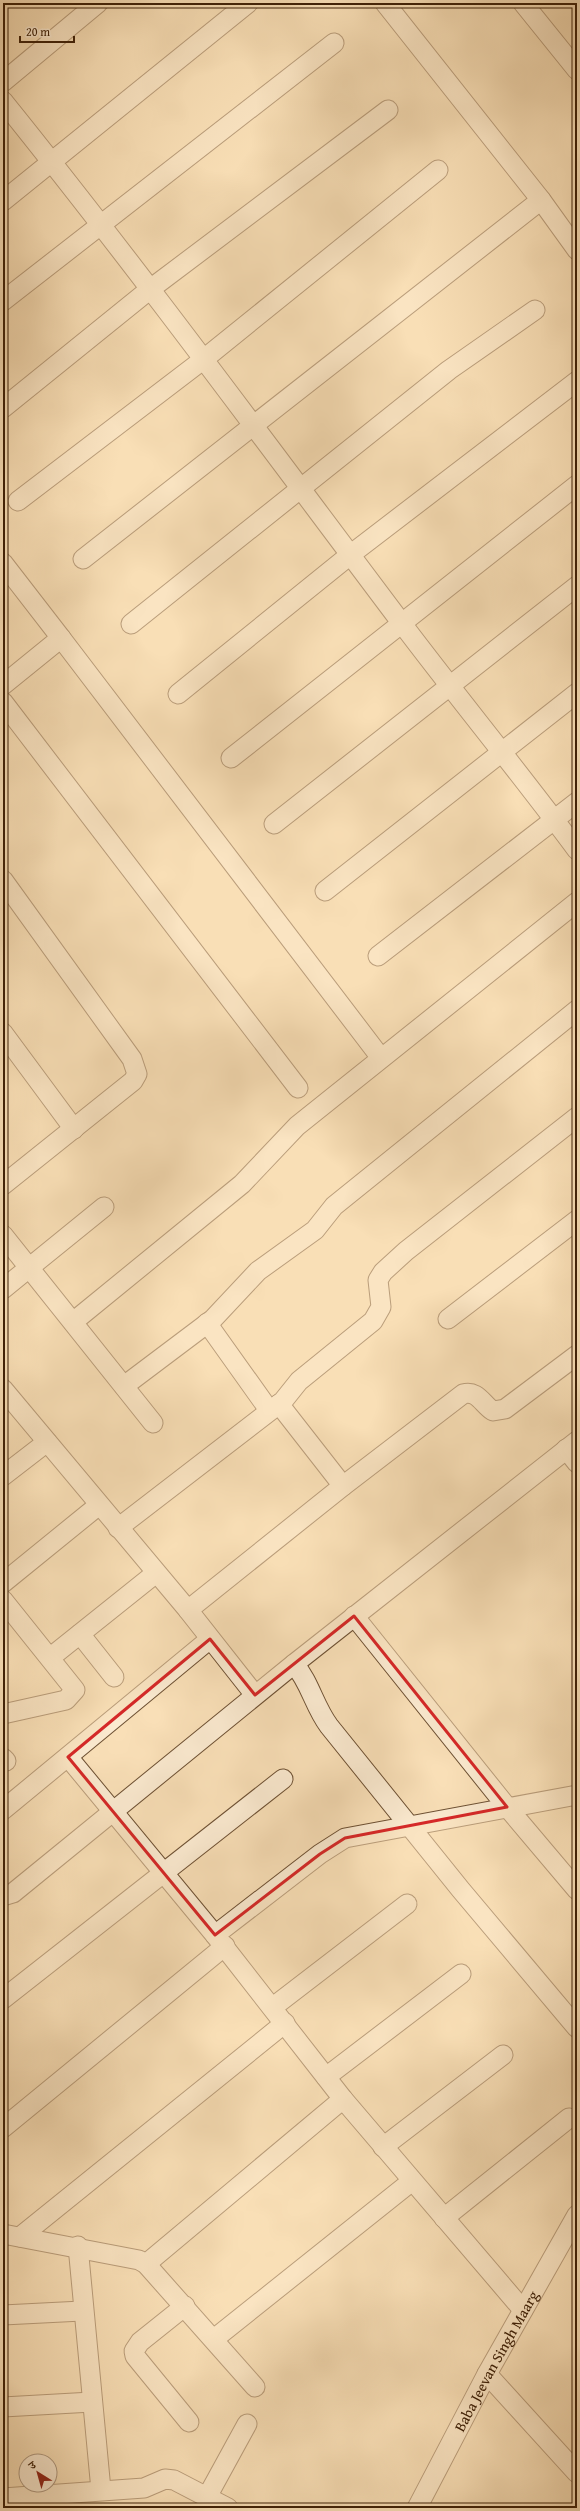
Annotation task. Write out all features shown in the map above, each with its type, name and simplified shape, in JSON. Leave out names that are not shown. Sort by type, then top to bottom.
[{"type":"street","points":[[3,82],[98,3]]},
{"type":"street","points":[[3,201],[248,3]]},
{"type":"street","points":[[385,3],[541,200],[577,250]]},
{"type":"street","points":[[523,3],[577,70]]},
{"type":"street","points":[[3,301],[334,43]]},
{"type":"street","points":[[3,101],[204,359],[401,623],[449,686],[502,750],[577,850]]},
{"type":"street","points":[[3,408],[149,290],[388,110]]},
{"type":"street","points":[[18,501],[204,359],[438,170]]},
{"type":"street","points":[[83,559],[255,426],[541,200]]},
{"type":"street","points":[[131,624],[300,487],[449,370],[535,310]]},
{"type":"street","points":[[178,694],[350,555],[577,381]]},
{"type":"street","points":[[230,758],[577,485]]},
{"type":"street","points":[[3,564],[381,1058]]},
{"type":"street","points":[[274,824],[577,586]]},
{"type":"street","points":[[3,685],[61,638]]},
{"type":"street","points":[[325,891],[502,750],[577,693]]},
{"type":"street","points":[[3,702],[298,1088]]},
{"type":"street","points":[[378,956],[577,802]]},
{"type":"street","points":[[3,880],[136,1067],[137,1074],[133,1081],[3,1185]]},
{"type":"street","points":[[73,1322],[242,1184],[288,1133],[577,902]]},
{"type":"street","points":[[124,1386],[170,1349],[207,1323],[258,1271],[314,1230],[326,1214],[344,1197],[577,1010]]},
{"type":"street","points":[[3,1033],[74,1129]]},
{"type":"street","points":[[118,1528],[274,1407],[303,1378],[373,1322],[381,1307],[378,1280],[383,1272],[406,1251],[577,1117]]},
{"type":"street","points":[[3,1288],[104,1207]]},
{"type":"street","points":[[448,1319],[577,1220]]},
{"type":"street","points":[[3,1235],[153,1423]]},
{"type":"street","points":[[207,1323],[274,1407],[343,1486]]},
{"type":"street","points":[[188,1610],[343,1486],[463,1394],[470,1392],[475,1394],[493,1411],[505,1409],[577,1355]]},
{"type":"street","points":[[3,1389],[188,1610],[255,1695]]},
{"type":"street","points":[[3,1476],[47,1442]]},
{"type":"street","points":[[3,1896],[13,1893],[113,1810],[354,1616],[573,1451]]},
{"type":"street","points":[[3,1583],[99,1505]]},
{"type":"street","points":[[50,1657],[156,1573]]},
{"type":"street","points":[[3,1600],[74,1687],[74,1694],[66,1700],[3,1714]]},
{"type":"street","points":[[354,1616],[507,1807],[577,1890]]},
{"type":"street","points":[[80,1634],[114,1677]]},
{"type":"street","points":[[3,1810],[210,1639]]},
{"type":"street","points":[[294,1664],[304,1676],[322,1717],[461,1890],[571,2011],[577,2028]]},
{"type":"street","points":[[68,1757],[220,1940],[343,2099],[523,2310]]},
{"type":"street","points":[[3,1999],[283,1779]]},
{"type":"street","points":[[3,2128],[332,1845],[359,1834],[577,1795]]},
{"type":"street","points":[[273,2007],[407,1904]]},
{"type":"street","points":[[326,2077],[461,1974]]},
{"type":"street","points":[[12,2236],[285,2023]]},
{"type":"street","points":[[383,2147],[503,2055]]},
{"type":"street","points":[[146,2264],[343,2099]]},
{"type":"street","points":[[444,2218],[569,2118]]},
{"type":"street","points":[[214,2340],[412,2181]]},
{"type":"street","name":"Baba Jeevan Singh Maarg","points":[[417,2508],[487,2374],[577,2215]]},
{"type":"street","points":[[12,2236],[78,2246],[139,2260],[146,2264],[185,2306],[254,2387]]},
{"type":"street","points":[[78,2246],[82,2311],[101,2490]]},
{"type":"street","points":[[185,2306],[140,2342],[134,2351],[135,2356],[189,2422]]},
{"type":"street","points":[[3,2315],[82,2311]]},
{"type":"street","points":[[487,2374],[577,2473]]},
{"type":"street","points":[[3,2407],[92,2402]]},
{"type":"street","points":[[208,2497],[247,2424]]},
{"type":"street","points":[[3,2498],[144,2488],[165,2479],[174,2480],[228,2508]]},
{"type":"highlighted area","points":[[354,1616],[507,1807],[345,1838],[320,1854],[215,1935],[68,1757],[210,1639],[255,1695]]}]
